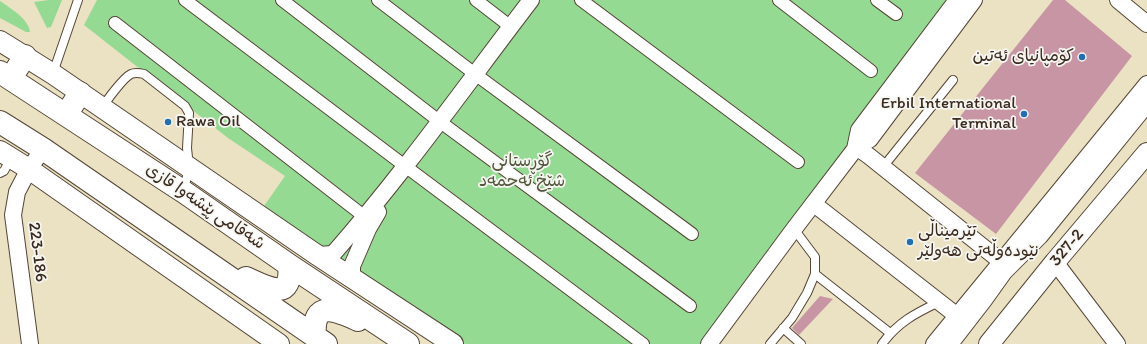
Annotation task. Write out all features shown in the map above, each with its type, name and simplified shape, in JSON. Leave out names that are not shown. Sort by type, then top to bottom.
[{"type":"highway","points":[[6,75],[25,56]]},
{"type":"highway","name":"شەقامی پێشەوا قازی","points":[[6,75],[184,192],[289,265],[403,341]]},
{"type":"highway","points":[[66,115],[80,93]]},
{"type":"highway","points":[[0,122],[43,149],[321,340]]},
{"type":"highway","points":[[194,254],[277,290],[284,287],[288,281],[290,273],[289,265]]},
{"type":"highway","points":[[321,340],[314,328],[320,313],[327,310],[338,311],[403,341]]},
{"type":"street","points":[[185,0],[643,344]]},
{"type":"street","points":[[282,0],[439,121],[690,306]]},
{"type":"street","points":[[378,0],[475,74],[692,234]]},
{"type":"street","points":[[476,0],[510,27]]},
{"type":"street","points":[[317,255],[333,254],[365,217],[531,0]]},
{"type":"street","points":[[581,0],[798,162]]},
{"type":"street","points":[[779,0],[871,71]]},
{"type":"street","points":[[877,0],[896,14]]},
{"type":"street","points":[[855,149],[859,130],[956,0]]},
{"type":"street","points":[[709,344],[855,149],[870,139],[974,0]]},
{"type":"street","points":[[1118,0],[1147,24]]},
{"type":"street","points":[[115,23],[365,217]]},
{"type":"street","points":[[0,41],[53,74],[317,255],[453,344]]},
{"type":"street","points":[[934,344],[961,320],[1147,84]]},
{"type":"street","points":[[1005,264],[1040,236],[1147,104]]},
{"type":"street","name":"223-186","points":[[30,344],[7,216],[29,168],[43,149]]},
{"type":"street","points":[[855,149],[862,151],[883,167],[1005,264]]},
{"type":"street","name":"327-2","points":[[989,344],[1055,262],[1147,153]]},
{"type":"street","points":[[4,161],[29,168],[279,344]]},
{"type":"street","points":[[352,278],[352,266],[368,229],[405,166]]},
{"type":"street","points":[[814,204],[961,320]]},
{"type":"street","points":[[1055,262],[1117,344]]},
{"type":"street","points":[[950,344],[961,320]]},
{"type":"lane","points":[[53,74],[78,0]]},
{"type":"lane","points":[[102,108],[107,99],[131,74],[139,73],[144,74],[185,106],[189,113],[187,148],[189,167],[184,192]]},
{"type":"lane","points":[[883,167],[953,80]]},
{"type":"lane","points":[[770,344],[792,318],[807,293],[815,274],[814,257],[794,229]]},
{"type":"lane","points":[[815,274],[890,333]]},
{"type":"lane","points":[[882,344],[890,333],[915,314],[939,302]]},
{"type":"lane","points":[[783,328],[801,344]]},
{"type":"green space","points":[[62,0],[51,27],[47,28],[34,2]]},
{"type":"green space","name":"گۆڕستانی شێخ ئەحمەد","points":[[97,0],[961,0],[701,344],[465,344],[264,206],[285,176],[228,138],[84,25]]},
{"type":"green space","points":[[0,1],[23,18],[29,27],[30,32],[26,32],[0,18]]},
{"type":"building","name":"Erbil International Terminal","points":[[1053,0],[1065,0],[1132,56],[996,234],[915,173]]},
{"type":"building","points":[[820,296],[833,299],[799,335],[792,328]]},
{"type":"place","name":"کۆمپانیای ئەتین","points":[[1082,57]]},
{"type":"place","name":"Erbil International Terminal","points":[[1024,114]]},
{"type":"place","name":"Rawa Oil","points":[[168,122]]},
{"type":"place","name":"تێرمیناڵی نێودەوڵەتی هەولێر","points":[[910,242]]}]
